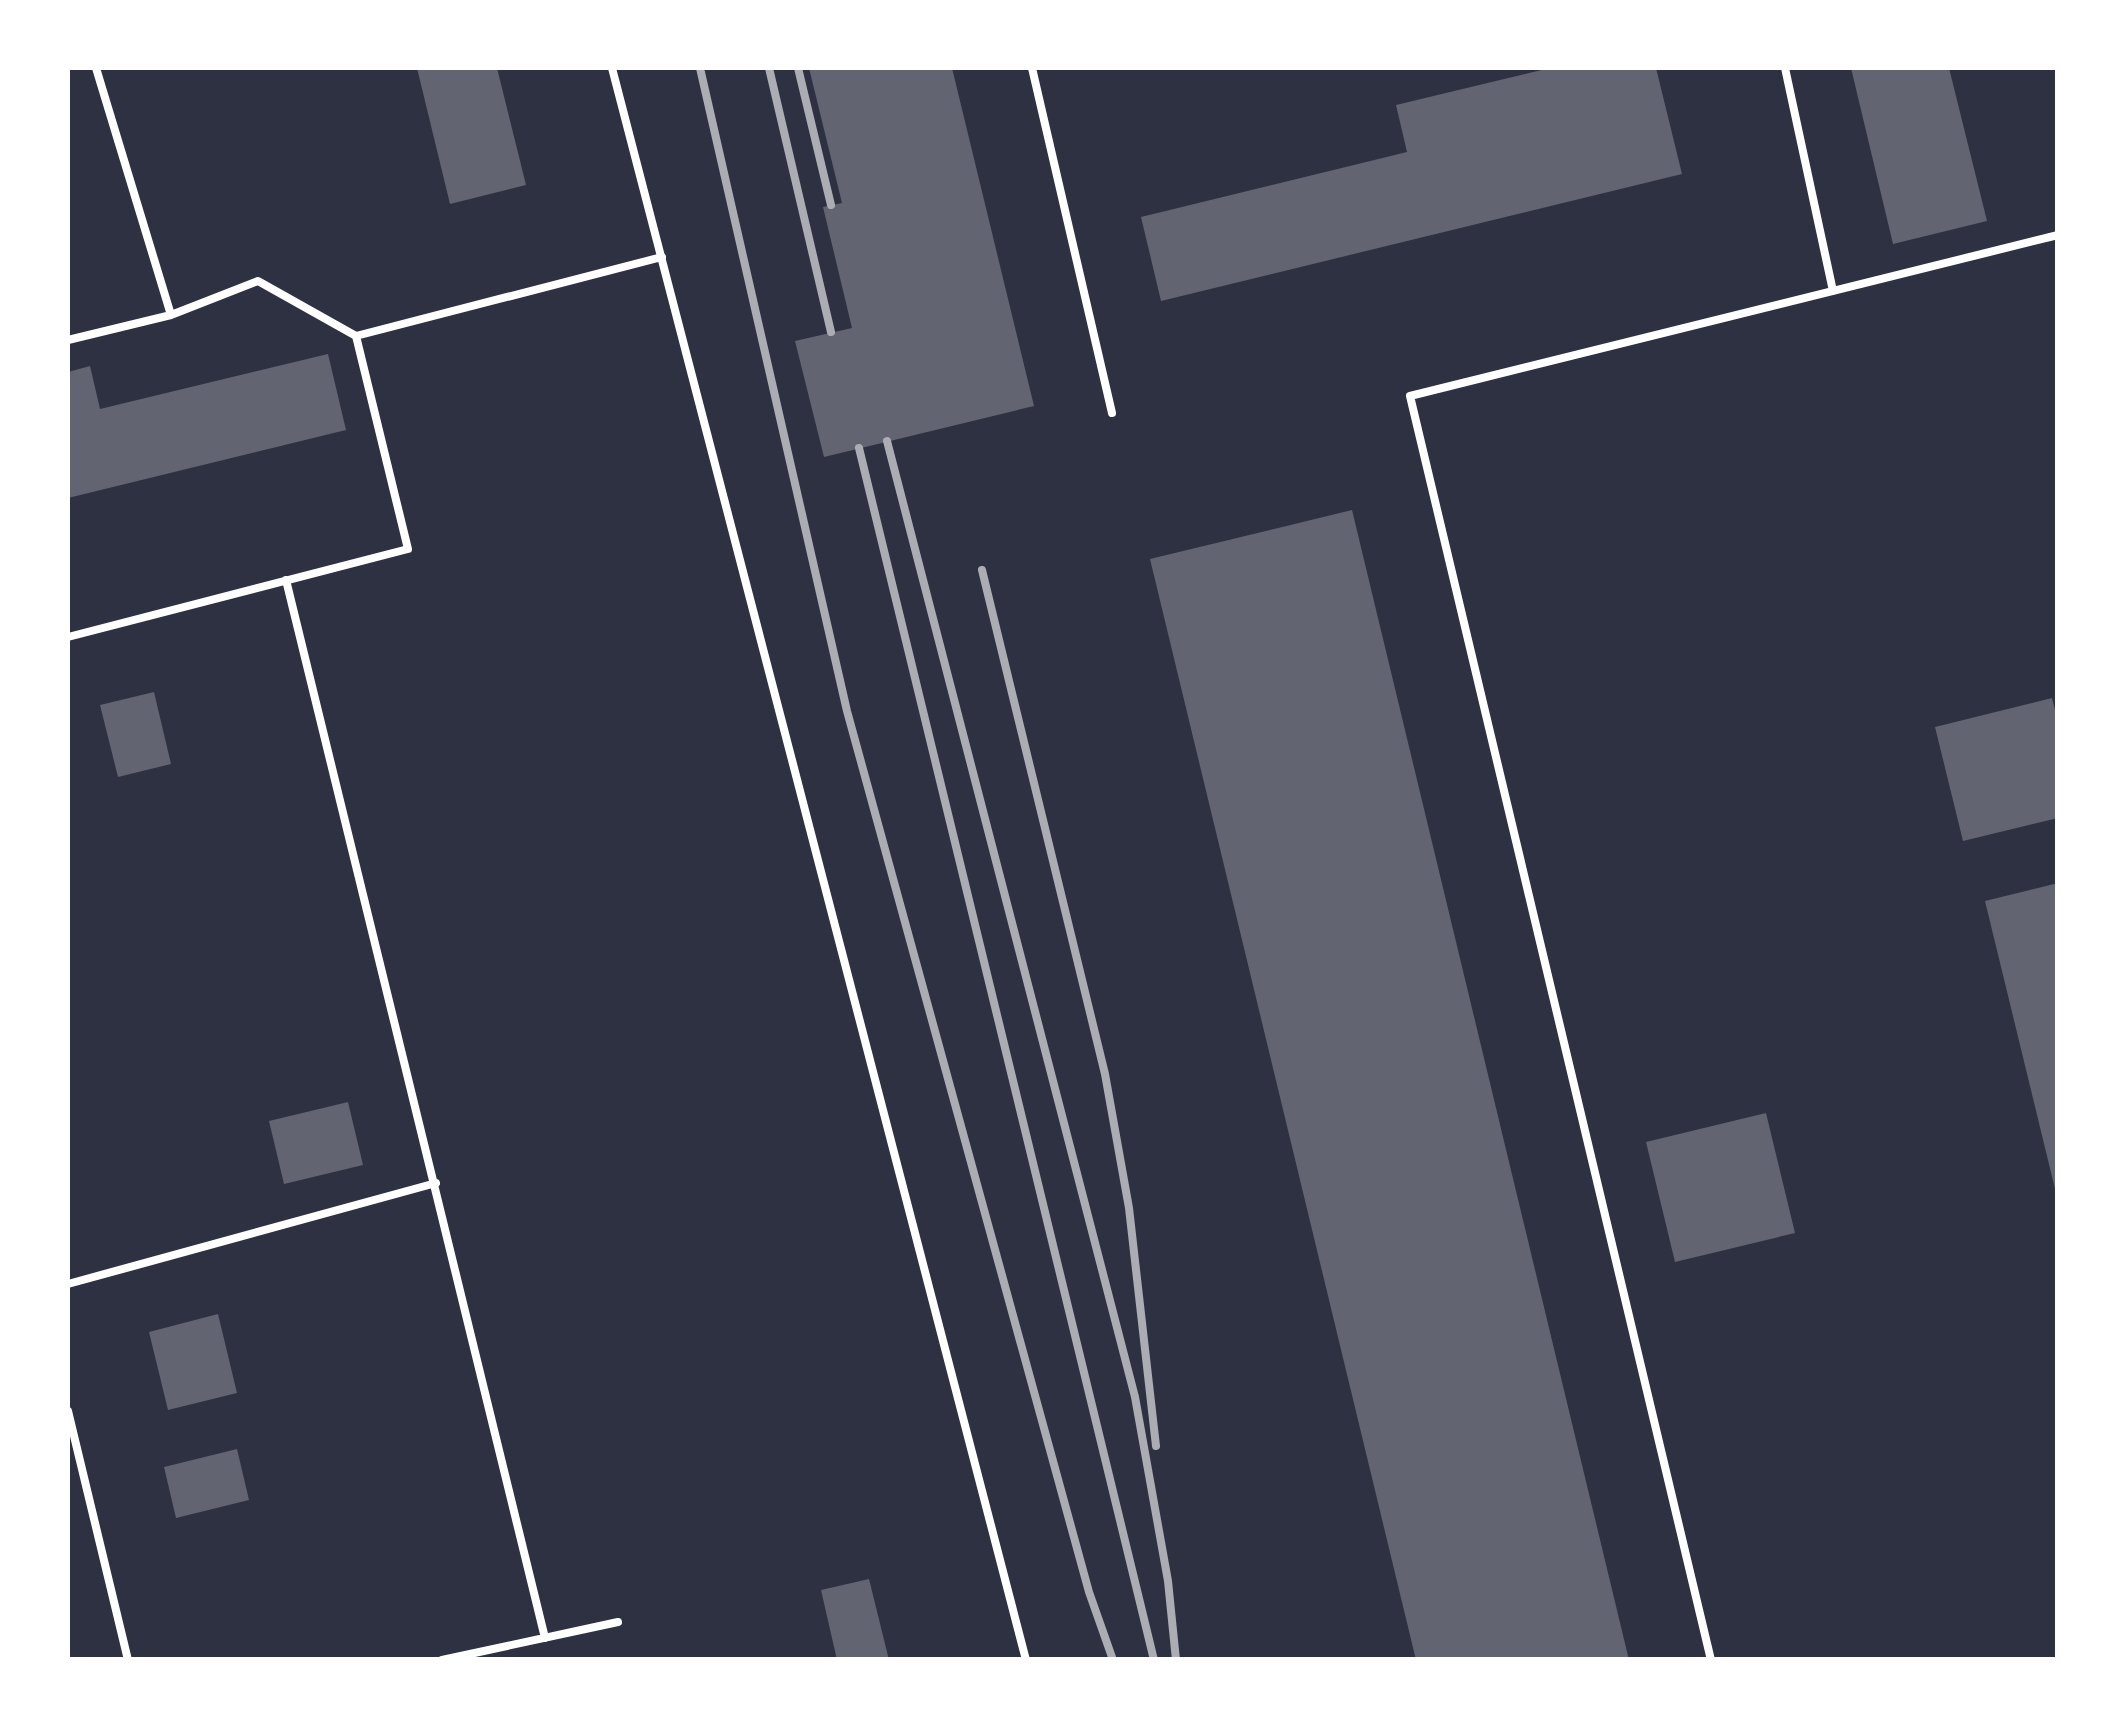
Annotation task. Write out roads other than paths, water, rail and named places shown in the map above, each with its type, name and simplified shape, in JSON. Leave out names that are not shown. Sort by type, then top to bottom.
[{"type":"lane","points":[[96,68],[171,315]]},
{"type":"lane","points":[[612,68],[1026,1660]]},
{"type":"lane","points":[[1032,68],[1112,413]]},
{"type":"lane","points":[[1785,68],[1832,291]]},
{"type":"lane","points":[[1711,1660],[1410,396],[2058,235]]},
{"type":"lane","points":[[68,340],[171,315],[258,280],[356,336],[662,257]]},
{"type":"lane","points":[[68,637],[408,549],[356,336]]},
{"type":"lane","points":[[286,580],[545,1638]]},
{"type":"lane","points":[[68,1284],[436,1183]]},
{"type":"lane","points":[[68,1411],[128,1660]]},
{"type":"lane","points":[[442,1660],[618,1622]]},
{"type":"railway","points":[[700,68],[847,711],[1089,1592],[1113,1660]]},
{"type":"railway","points":[[769,68],[831,332]]},
{"type":"railway","points":[[798,68],[831,205]]},
{"type":"railway","points":[[887,441],[1135,1397],[1168,1581],[1176,1660]]},
{"type":"railway","points":[[859,448],[1154,1660]]},
{"type":"railway","points":[[982,570],[1105,1074],[1129,1208],[1156,1446]]}]
